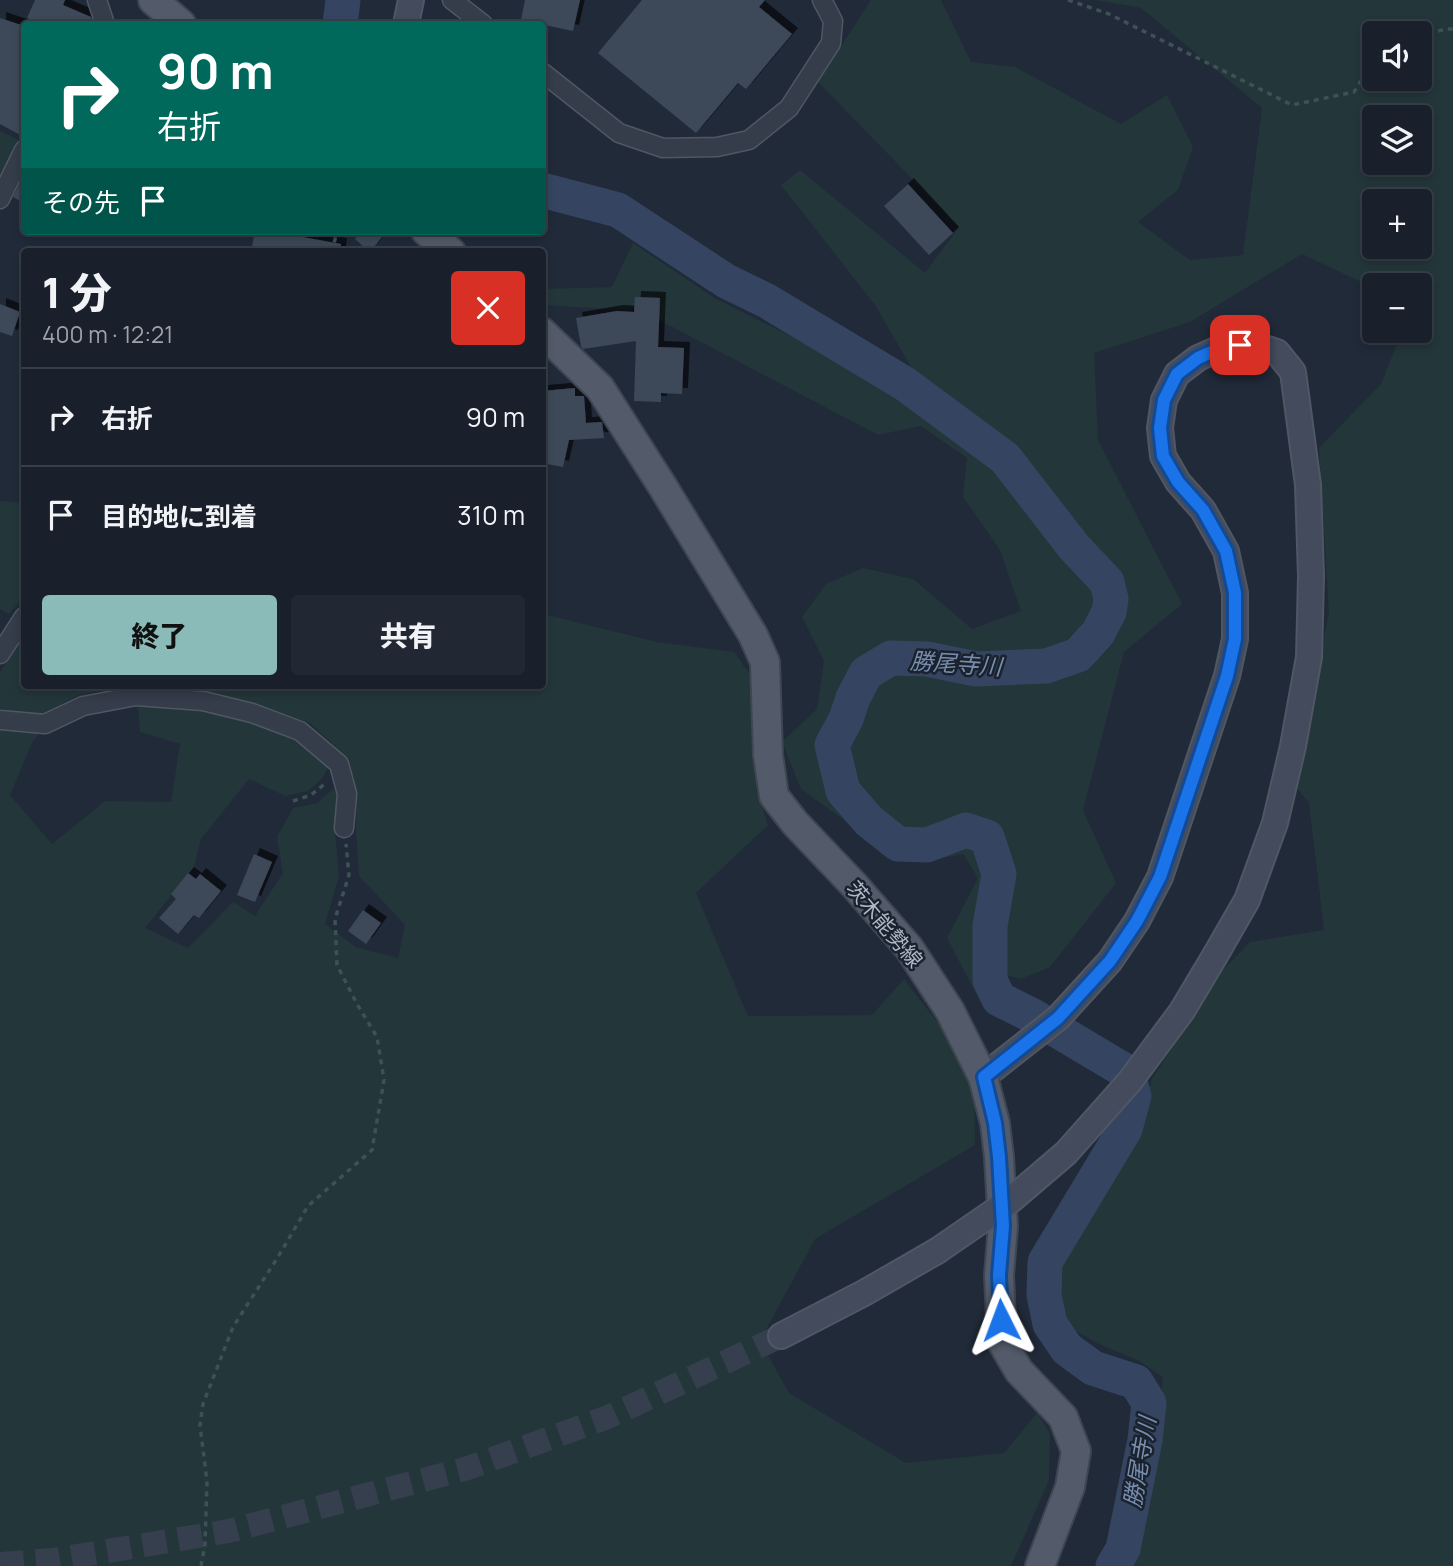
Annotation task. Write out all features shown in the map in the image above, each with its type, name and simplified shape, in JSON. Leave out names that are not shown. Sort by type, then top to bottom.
[{"type":"main road","points":[[153,0],[178,21]]},
{"type":"main road","points":[[431,235],[446,248]]},
{"type":"main road","name":"茨木能勢線","points":[[546,336],[600,388],[753,635],[765,662],[768,755],[774,796],[795,823],[909,948],[950,1011],[984,1077],[995,1123],[999,1157],[1003,1226],[999,1275],[1002,1342],[1019,1371],[1063,1417],[1076,1451],[1070,1487],[1040,1566]]},
{"type":"street","points":[[97,0],[104,21]]},
{"type":"street","points":[[407,21],[411,0]]},
{"type":"street","points":[[452,0],[479,21]]},
{"type":"street","points":[[546,75],[619,133],[663,148],[717,147],[749,140],[789,108],[831,43],[834,21],[821,0]]},
{"type":"street","points":[[0,199],[21,156]]},
{"type":"street","points":[[781,1336],[937,1251],[1011,1200],[1066,1153],[1130,1081],[1182,1011],[1247,900],[1275,823],[1310,657],[1308,485],[1293,372],[1277,352],[1255,345],[1225,346],[1198,358],[1177,374],[1164,400],[1160,428],[1163,456],[1178,482],[1203,510],[1226,551],[1235,593],[1235,639],[1227,676],[1160,877],[1137,921],[1110,961],[1058,1018],[984,1077]]},
{"type":"street","points":[[0,654],[21,622]]},
{"type":"street","points":[[0,720],[46,724],[83,706],[136,696],[203,701],[252,713],[300,731],[339,764],[347,794],[344,828]]},
{"type":"path","points":[[1069,0],[1109,14],[1293,105],[1354,92],[1362,79]]},
{"type":"path","points":[[1432,33],[1453,29]]},
{"type":"path","points":[[293,801],[311,795],[327,783],[339,764]]},
{"type":"path","points":[[201,1566],[205,1544],[207,1482],[200,1425],[203,1404],[233,1327],[308,1206],[372,1150],[384,1080],[377,1037],[337,965],[335,919],[349,875],[344,828]]},
{"type":"green space","points":[[871,0],[941,0],[971,62],[1015,67],[1121,124],[1167,95],[1193,147],[1178,190],[1138,222],[1190,260],[1243,255],[1262,108],[1141,8],[1095,0],[1453,0],[1453,1566],[1132,1566],[1137,1558],[1153,1467],[1163,1377],[1139,1361],[1097,1343],[1060,1322],[1055,1294],[1058,1256],[1138,1132],[1152,1079],[1220,973],[1250,942],[1324,930],[1309,803],[1293,783],[1329,613],[1319,448],[1381,384],[1397,343],[1432,343],[1432,273],[1362,273],[1362,282],[1302,254],[1190,322],[1094,353],[1098,440],[1182,604],[1124,652],[1083,810],[1116,883],[1050,967],[1021,979],[997,973],[999,928],[1009,875],[995,833],[967,823],[927,835],[901,837],[873,815],[848,788],[842,745],[855,722],[872,680],[893,667],[977,676],[1046,676],[1083,662],[1104,636],[1115,616],[1118,602],[1115,580],[1018,454],[911,367],[875,305],[781,185],[800,170],[925,273],[959,227],[818,82]]},
{"type":"green space","points":[[0,131],[19,140],[0,180]]},
{"type":"green space","points":[[633,243],[716,299],[898,389],[1000,462],[1067,548],[1098,582],[1103,598],[1102,608],[1093,629],[1076,650],[1043,660],[979,664],[930,654],[890,654],[863,668],[828,742],[840,793],[866,826],[851,825],[801,789],[782,742],[817,709],[824,661],[802,617],[826,584],[863,568],[913,579],[972,629],[1021,611],[1000,550],[963,497],[967,458],[921,426],[878,435],[661,321],[649,301],[628,310],[546,305],[546,289],[612,287]]},
{"type":"green space","points":[[0,501],[21,503],[21,601],[8,614],[0,609]]},
{"type":"green space","points":[[546,615],[657,642],[734,652],[759,687],[756,790],[768,825],[696,893],[748,1016],[872,1015],[904,979],[974,1069],[975,1145],[815,1239],[760,1341],[789,1393],[906,1463],[1004,1453],[1037,1413],[1050,1433],[1049,1480],[1011,1566],[0,1566],[0,727],[41,731],[32,743],[10,795],[52,844],[105,801],[171,802],[180,744],[140,732],[138,707],[201,708],[251,720],[296,738],[330,765],[321,780],[308,791],[285,796],[249,779],[201,839],[194,867],[145,928],[188,948],[233,902],[255,916],[283,873],[277,837],[293,808],[317,803],[333,789],[338,796],[335,830],[339,876],[325,924],[356,947],[398,958],[405,925],[359,876],[357,797],[349,759],[310,723],[258,705],[205,692],[173,689],[546,689]]},
{"type":"green space","points":[[21,640],[21,689],[112,689],[79,695],[41,715],[0,709],[0,672]]},
{"type":"green space","points":[[965,837],[980,844],[992,875],[983,923],[983,979],[993,1002],[984,1009],[947,938],[978,878],[963,854],[933,860],[936,849]]},
{"type":"building","points":[[35,0],[65,0],[63,5],[91,17],[92,21],[35,21],[27,18]]},
{"type":"building","points":[[525,0],[580,0],[573,31],[546,25],[546,21],[521,20]]},
{"type":"building","points":[[642,0],[765,0],[759,7],[792,34],[746,89],[738,83],[696,133],[598,53]]},
{"type":"building","points":[[0,18],[21,25],[21,135],[0,124]]},
{"type":"building","points":[[21,181],[21,201],[13,197]]},
{"type":"building","points":[[908,184],[953,233],[929,255],[884,206]]},
{"type":"building","points":[[254,235],[292,235],[341,244],[340,248],[252,248]]},
{"type":"building","points":[[358,235],[384,235],[373,248],[365,248],[355,239]]},
{"type":"building","points":[[635,297],[660,298],[658,347],[684,348],[682,394],[661,393],[661,402],[634,401],[636,341],[583,349],[581,346],[576,318],[617,311],[634,312]]},
{"type":"building","points":[[0,304],[20,312],[12,336],[0,332]]},
{"type":"building","points":[[575,388],[575,396],[584,396],[586,423],[602,422],[604,438],[569,440],[563,467],[546,464],[546,391]]},
{"type":"building","points":[[254,854],[272,862],[255,902],[237,895]]},
{"type":"building","points":[[188,873],[196,879],[200,874],[221,891],[199,918],[194,915],[178,934],[159,918],[176,899],[171,894]]},
{"type":"building","points":[[363,910],[381,923],[366,944],[348,931]]},
{"type":"waterway","name":"勝尾寺川","points":[[340,21],[343,0]]},
{"type":"waterway","name":"勝尾寺川","points":[[546,191],[618,210],[726,281],[767,301],[905,384],[1005,458],[1074,547],[1107,582],[1111,599],[1109,612],[1098,633],[1078,655],[1046,666],[976,669],[927,659],[891,658],[866,673],[832,745],[843,791],[869,821],[898,844],[927,845],[966,830],[987,837],[999,874],[990,926],[990,980],[999,999],[1127,1072],[1134,1096],[1125,1129],[1045,1262],[1044,1295],[1050,1324],[1067,1349],[1093,1368],[1136,1382],[1149,1403],[1145,1440],[1123,1549],[1113,1566]]},
{"type":"tunnel","points":[[0,1564],[53,1560],[229,1531],[465,1469],[608,1417],[781,1336]]},
{"type":"route","points":[[1001,1320],[999,1275],[1003,1226],[999,1157],[995,1123],[984,1077],[1058,1018],[1110,961],[1137,921],[1160,877],[1227,676],[1235,639],[1235,593],[1226,551],[1203,510],[1178,482],[1163,456],[1160,428],[1164,400],[1177,374],[1198,358],[1225,346],[1240,345]]}]
